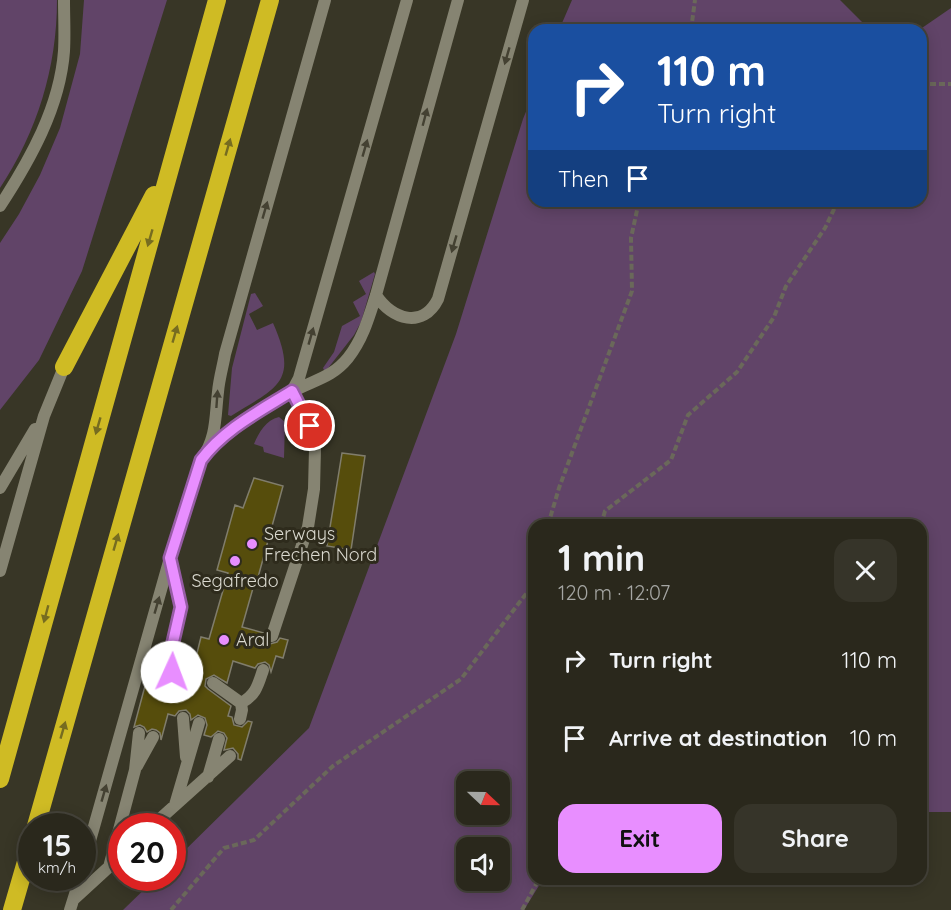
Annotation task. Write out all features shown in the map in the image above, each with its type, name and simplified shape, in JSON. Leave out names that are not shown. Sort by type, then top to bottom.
[{"type":"highway","points":[[0,779],[218,0]]},
{"type":"highway","points":[[40,813],[270,0]]},
{"type":"highway","points":[[64,367],[171,162]]},
{"type":"highway","points":[[12,910],[18,889]]},
{"type":"lane","points":[[0,206],[41,134],[55,97],[64,52],[64,0]]},
{"type":"lane","points":[[210,448],[225,354],[325,0]]},
{"type":"lane","points":[[292,391],[299,378],[407,0]]},
{"type":"lane","points":[[96,820],[170,558],[201,460],[210,448],[232,428],[292,391],[324,378],[347,359],[361,338],[376,295],[458,0]]},
{"type":"lane","points":[[376,295],[383,306],[394,314],[408,318],[433,309],[438,299],[523,0]]},
{"type":"lane","points":[[0,571],[44,416],[64,367]]},
{"type":"lane","points":[[273,636],[308,527],[314,489],[315,449],[310,426],[292,391]]},
{"type":"lane","points":[[0,488],[44,416]]},
{"type":"lane","points":[[170,558],[181,607],[173,642],[172,672]]},
{"type":"lane","points":[[173,642],[193,668]]},
{"type":"lane","points":[[157,668],[173,642]]},
{"type":"lane","points":[[233,699],[250,698],[257,689],[263,670]]},
{"type":"lane","points":[[213,683],[233,699],[242,710],[240,719]]},
{"type":"lane","points":[[183,718],[187,764]]},
{"type":"lane","points":[[174,806],[199,723]]},
{"type":"lane","points":[[123,813],[135,770],[139,733]]},
{"type":"lane","points":[[135,770],[153,737]]},
{"type":"lane","points":[[207,778],[219,739]]},
{"type":"lane","points":[[167,813],[230,756]]},
{"type":"lane","points":[[72,904],[108,868]]},
{"type":"path","points":[[692,24],[695,0]]},
{"type":"path","points":[[927,84],[951,84]]},
{"type":"path","points":[[550,519],[559,488],[632,291],[631,238],[638,207]]},
{"type":"path","points":[[603,519],[605,511],[671,460],[688,414],[738,372],[774,317],[786,286],[825,228],[835,207]]},
{"type":"path","points":[[171,910],[224,848],[254,840],[333,766],[461,679],[528,591]]},
{"type":"path","points":[[522,910],[536,885]]},
{"type":"shaded area","points":[[0,0],[57,0],[49,75],[25,145],[0,188]]},
{"type":"shaded area","points":[[84,0],[167,0],[82,271],[39,360],[0,410],[0,243],[40,175],[60,128],[80,54]]},
{"type":"shaded area","points":[[572,0],[840,0],[864,24],[562,24]]},
{"type":"shaded area","points":[[951,8],[951,812],[927,812],[927,519],[528,519],[528,885],[539,885],[524,910],[123,910],[143,891],[186,891],[186,849],[309,728],[456,334],[528,107],[528,207],[927,207],[927,24]]},
{"type":"shaded area","points":[[374,272],[361,322],[354,335],[325,372],[323,368],[334,352],[342,326],[360,316],[353,302],[366,294],[359,281]]},
{"type":"shaded area","points":[[255,293],[263,306],[249,314],[257,330],[273,323],[281,343],[284,371],[272,389],[231,416],[228,415],[232,368],[251,294]]},
{"type":"shaded area","points":[[279,417],[285,422],[284,458],[264,452],[263,447],[254,444],[264,427]]},
{"type":"building","points":[[342,453],[365,456],[351,550],[327,546]]},
{"type":"building","points":[[254,478],[283,486],[242,627],[264,633],[266,641],[270,644],[277,642],[280,638],[288,640],[283,658],[276,656],[271,672],[269,665],[265,662],[258,664],[255,668],[233,661],[227,683],[214,675],[206,679],[205,686],[231,706],[228,716],[232,717],[234,725],[242,727],[248,721],[252,722],[241,760],[238,759],[238,754],[233,748],[224,750],[227,738],[224,733],[218,731],[211,737],[204,735],[207,725],[205,718],[198,715],[191,720],[186,710],[179,711],[175,716],[168,714],[161,740],[160,733],[156,730],[152,729],[147,732],[140,725],[134,727],[149,671],[156,676],[164,673],[167,679],[172,680],[180,674],[190,677],[200,671],[201,665],[196,657],[201,637],[209,639],[228,573],[217,570],[235,505],[243,508]]},
{"type":"place","name":"Serways Frechen Nord","points":[[252,544]]},
{"type":"place","name":"Segafredo","points":[[235,561]]},
{"type":"place","name":"Aral","points":[[224,640]]},
{"type":"route","points":[[172,672],[173,642],[181,607],[170,558],[201,460],[210,448],[232,428],[292,391],[310,426]]}]
